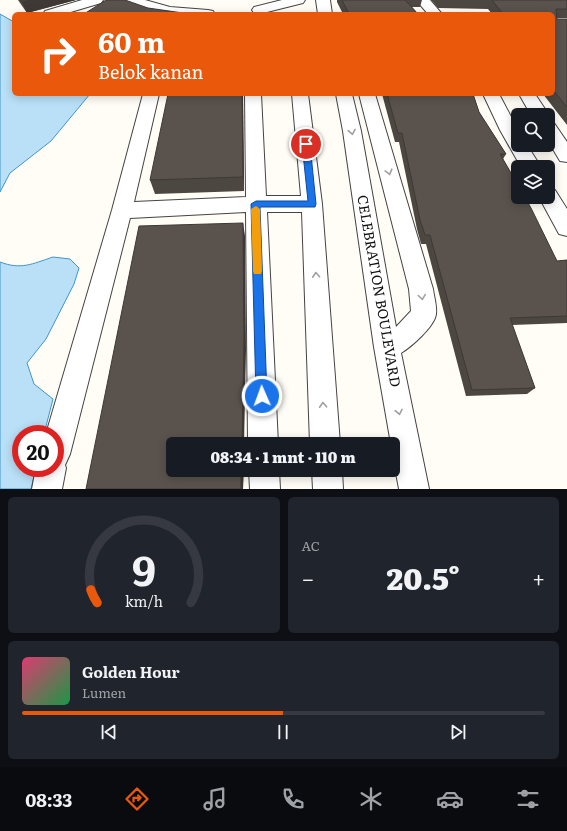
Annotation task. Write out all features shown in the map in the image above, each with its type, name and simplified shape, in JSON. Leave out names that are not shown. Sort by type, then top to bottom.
[{"type":"street","points":[[130,0],[170,11],[183,12]]},
{"type":"street","points":[[246,0],[261,12],[298,0]]},
{"type":"street","points":[[323,0],[326,12]]},
{"type":"street","points":[[423,0],[434,12]]},
{"type":"street","points":[[59,12],[111,1]]},
{"type":"street","points":[[94,12],[111,1]]},
{"type":"street","points":[[63,425],[122,210],[150,96]]},
{"type":"street","points":[[253,96],[263,437]]},
{"type":"street","points":[[300,96],[312,204],[325,437]]},
{"type":"street","name":"CELEBRATION BOULEVARD","points":[[344,96],[352,131],[387,347],[414,489]]},
{"type":"street","points":[[368,96],[420,289],[424,315],[403,338],[387,347]]},
{"type":"street","points":[[492,96],[508,130],[527,160]]},
{"type":"street","points":[[528,96],[536,108]]},
{"type":"street","points":[[555,138],[567,156]]},
{"type":"street","points":[[122,210],[256,204],[312,204]]},
{"type":"street","points":[[557,204],[567,228]]},
{"type":"street","points":[[47,489],[49,477]]},
{"type":"street","points":[[264,477],[265,489]]},
{"type":"street","points":[[327,477],[328,489]]},
{"type":"water","points":[[0,14],[12,21],[12,96],[88,96],[51,141],[10,173],[0,192]]},
{"type":"water","points":[[53,257],[70,259],[79,268],[74,284],[46,339],[27,363],[34,384],[53,399],[46,425],[12,425],[12,477],[34,477],[31,489],[0,489],[0,262],[14,266],[33,264]]},
{"type":"building","points":[[106,0],[125,0],[148,8],[176,12],[87,12]]},
{"type":"building","points":[[342,0],[405,0],[416,12],[348,12]]},
{"type":"building","points":[[492,0],[567,0],[567,9],[556,9],[557,19],[567,19],[567,107],[555,92],[555,12],[501,12]]},
{"type":"building","points":[[168,96],[242,96],[243,177],[150,180]]},
{"type":"building","points":[[388,96],[474,96],[479,112],[506,154],[500,154],[511,173],[511,204],[529,204],[557,261],[567,260],[567,316],[510,318],[535,388],[472,390],[430,235],[425,235],[420,220],[402,133],[398,133]]},
{"type":"building","points":[[243,223],[244,339],[242,437],[166,437],[166,477],[241,477],[241,489],[86,489],[139,226]]},
{"type":"slow traffic","points":[[256,209],[258,271]]},
{"type":"route","points":[[262,396],[256,204],[312,204],[306,144]]}]
